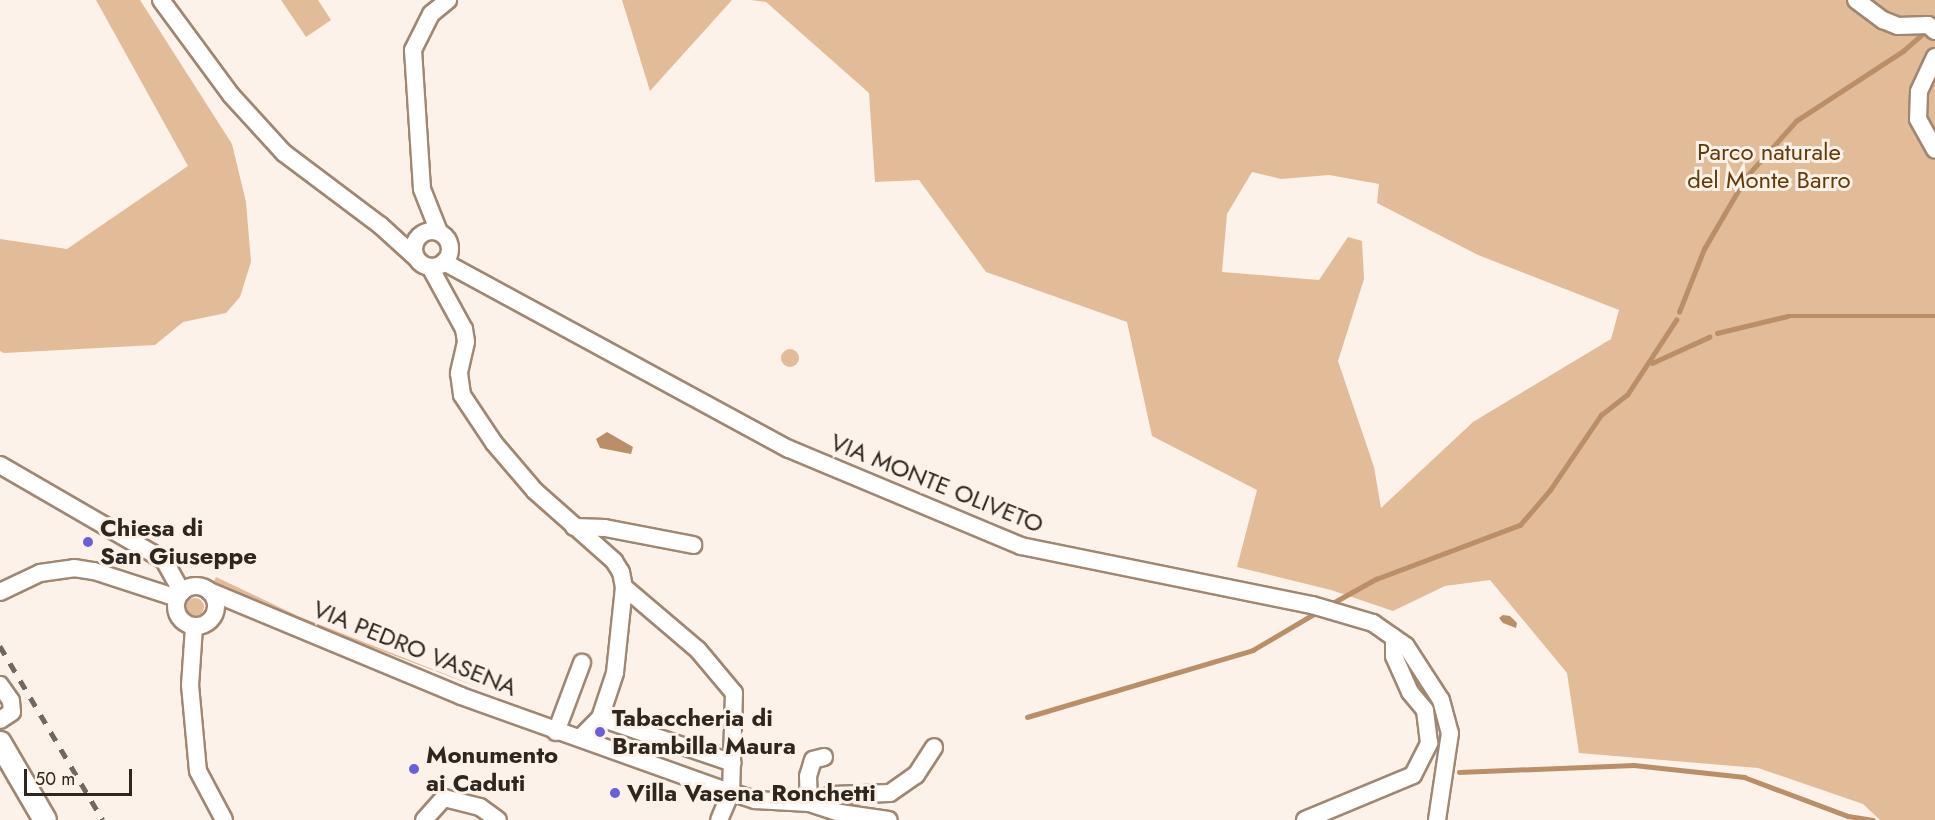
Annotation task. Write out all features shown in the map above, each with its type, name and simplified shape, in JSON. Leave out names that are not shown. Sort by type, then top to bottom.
[{"type":"main road","points":[[0,744],[45,820]]},
{"type":"street","points":[[161,0],[231,95],[284,153],[380,225],[419,236],[439,232]]},
{"type":"street","points":[[415,257],[419,236],[422,189],[413,50],[431,14],[448,0]]},
{"type":"street","points":[[1856,0],[1869,13],[1898,26],[1931,28]]},
{"type":"street","points":[[1935,57],[1919,92],[1918,119],[1935,150]]},
{"type":"street","points":[[422,189],[439,232],[447,293],[465,336],[459,373],[462,395],[494,443],[535,491],[614,561],[624,587],[615,673],[600,718],[580,738]]},
{"type":"street","name":"VIA MONTE OLIVETO","points":[[380,225],[415,257],[442,261],[789,450],[1021,546],[1342,612],[1373,623],[1400,642]]},
{"type":"street","points":[[0,465],[144,548],[166,565],[190,592],[214,598],[215,612],[210,621],[194,627],[181,621],[176,613],[190,592]]},
{"type":"street","points":[[574,527],[605,528],[693,545]]},
{"type":"street","name":"VIA PEDRO VASENA","points":[[0,592],[40,573],[74,568],[190,592],[256,609],[556,732],[580,738],[755,800],[809,803],[841,817],[889,820]]},
{"type":"street","points":[[624,587],[698,650],[734,693],[731,792],[720,817]]},
{"type":"street","name":"VIA PEDRO VASENA","points":[[215,612],[256,609]]},
{"type":"street","points":[[194,627],[189,685],[198,771],[224,820]]},
{"type":"street","points":[[1305,820],[1413,775],[1429,743],[1428,732],[1425,710],[1410,692],[1394,656],[1400,642]]},
{"type":"street","points":[[1400,642],[1442,700],[1450,733],[1437,820]]},
{"type":"street","points":[[556,732],[582,663]]},
{"type":"street","points":[[0,685],[11,701],[12,712],[0,720]]},
{"type":"street","points":[[600,718],[733,763]]},
{"type":"street","points":[[824,757],[813,760],[808,776],[809,803],[832,795],[890,792],[916,775],[934,747]]},
{"type":"street","points":[[424,820],[444,798],[456,799],[480,807],[498,820]]},
{"type":"green space","points":[[96,0],[140,0],[232,144],[246,202],[251,262],[240,297],[226,313],[183,322],[155,345],[4,353],[0,351],[0,239],[67,249],[188,166]]},
{"type":"green space","points":[[281,0],[318,0],[331,20],[306,37]]},
{"type":"green space","points":[[622,0],[732,0],[650,91]]},
{"type":"green space","name":"Parco naturale del Monte Barro","points":[[751,0],[1935,0],[1935,820],[1880,820],[1863,804],[1758,768],[1579,753],[1567,673],[1490,580],[1445,586],[1393,611],[1331,590],[1237,567],[1257,490],[1152,436],[1127,322],[986,272],[919,180],[875,182],[869,93],[766,2]],"holes":[[[1252,172],[1281,179],[1329,175],[1379,184],[1377,203],[1478,255],[1619,310],[1611,339],[1473,422],[1381,508],[1374,467],[1338,361],[1364,279],[1362,241],[1348,237],[1319,280],[1222,272],[1227,214]]]},
{"type":"green space","points":[[786,349],[794,349],[799,354],[797,365],[786,367],[781,362],[781,354]]},
{"type":"green space","points":[[216,577],[298,616],[483,689],[222,591],[214,582]]},
{"type":"green space","points":[[191,598],[199,598],[204,603],[202,614],[191,616],[186,611],[186,603]]},
{"type":"shaded area","points":[[607,432],[633,447],[631,454],[600,448],[596,439]]},
{"type":"shaded area","points":[[1503,615],[1510,616],[1517,623],[1516,628],[1503,623],[1499,618]]},
{"type":"waterway","points":[[1679,312],[1704,249],[1746,177],[1796,121],[1903,51],[1928,29]]},
{"type":"waterway","points":[[1717,333],[1788,316],[1935,316]]},
{"type":"waterway","points":[[1329,605],[1376,579],[1520,525],[1550,490],[1601,415],[1627,395],[1676,320]]},
{"type":"waterway","points":[[1652,363],[1709,337]]},
{"type":"waterway","points":[[1027,717],[1253,650],[1319,611]]},
{"type":"waterway","points":[[1459,772],[1634,765],[1744,777],[1848,816],[1873,820]]},
{"type":"railway","points":[[0,646],[103,820]]},
{"type":"place","name":"Chiesa di San Giuseppe","points":[[88,542]]},
{"type":"place","name":"Tabaccheria di Brambilla Maura","points":[[600,732]]},
{"type":"place","name":"Monumento ai Caduti","points":[[414,769]]},
{"type":"place","name":"Villa Vasena Ronchetti","points":[[615,793]]}]
